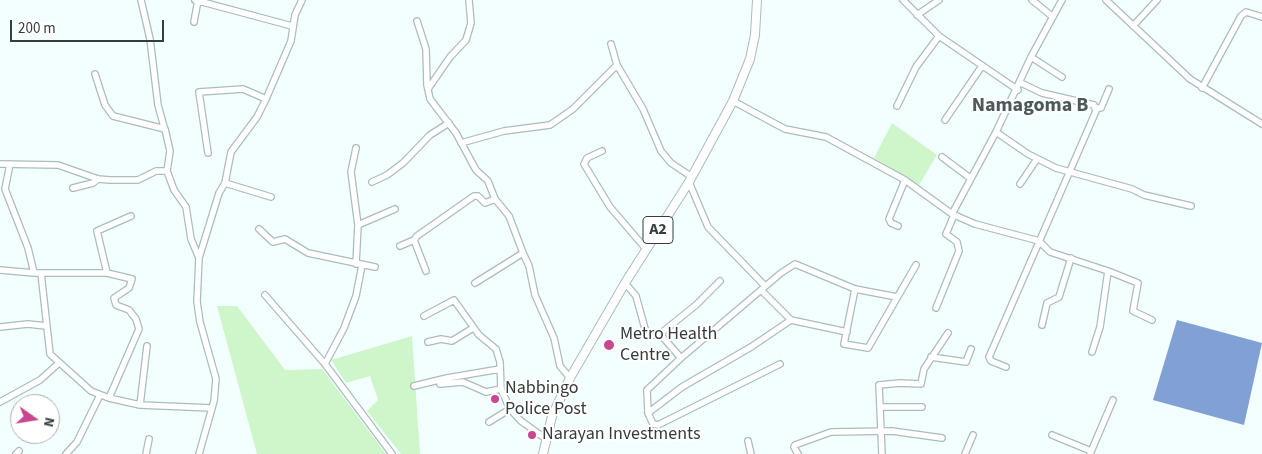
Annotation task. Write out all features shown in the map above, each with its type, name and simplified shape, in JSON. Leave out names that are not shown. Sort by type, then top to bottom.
[{"type":"main road","name":"A2","points":[[543,454],[558,401],[570,378],[625,283],[690,180],[733,101],[750,59],[755,35],[757,0]]},
{"type":"street","points":[[141,0],[150,39],[158,105],[167,132],[170,151],[167,171],[174,190],[186,207],[192,238],[199,258]]},
{"type":"street","points":[[194,22],[197,0],[292,26]]},
{"type":"street","points":[[199,454],[212,408],[216,385],[216,371],[204,342],[200,322],[197,302],[199,258],[219,193],[225,183],[231,152],[257,117],[266,99],[291,41],[294,14],[302,0]]},
{"type":"street","points":[[428,89],[450,57],[466,40],[471,22],[469,0]]},
{"type":"street","points":[[903,0],[938,36],[1018,90]]},
{"type":"street","points":[[926,9],[929,0]]},
{"type":"street","points":[[917,14],[938,0]]},
{"type":"street","points":[[1032,0],[1053,17]]},
{"type":"street","points":[[936,308],[959,251],[957,242],[946,234],[953,214],[970,178],[1018,90],[1031,57],[1062,0]]},
{"type":"street","points":[[1106,0],[1202,88],[1262,124]]},
{"type":"street","points":[[1133,26],[1157,0]]},
{"type":"street","points":[[1202,88],[1241,16],[1250,13],[1262,17]]},
{"type":"street","points":[[417,21],[426,49],[430,99],[449,123],[476,170],[491,186],[495,199],[509,216],[529,266],[535,295],[554,338],[560,366],[570,378]]},
{"type":"street","points":[[897,106],[916,67],[938,36]]},
{"type":"street","points":[[610,44],[618,65],[643,109],[661,151],[690,180],[694,197],[708,227],[791,320],[847,332]]},
{"type":"street","points":[[1031,57],[1062,77]]},
{"type":"street","points":[[462,143],[504,131],[550,125],[573,109],[618,65]]},
{"type":"street","points":[[945,120],[982,66]]},
{"type":"street","points":[[95,74],[105,105],[113,116],[164,127]]},
{"type":"street","points":[[1021,83],[1042,93],[1094,105],[1096,108],[1101,108],[1109,89]]},
{"type":"street","points":[[208,153],[199,92],[243,89],[266,99]]},
{"type":"street","points":[[733,101],[785,129],[826,137],[904,180],[953,214],[975,224],[1038,241],[1050,252],[1138,283],[1133,311],[1152,320]]},
{"type":"street","points":[[1006,367],[991,361],[989,357],[1096,108]]},
{"type":"street","points":[[372,182],[387,175],[404,163],[430,135],[449,123]]},
{"type":"street","points":[[996,132],[1037,159],[1068,171],[1132,189],[1144,195],[1190,206]]},
{"type":"street","points":[[325,364],[344,328],[356,296],[359,264],[358,225],[351,172],[356,148]]},
{"type":"street","points":[[602,151],[587,158],[584,164],[610,207],[646,249]]},
{"type":"street","points":[[942,157],[970,178]]},
{"type":"street","points":[[1020,184],[1037,159]]},
{"type":"street","points":[[0,164],[58,165],[98,179],[138,180],[156,171],[167,171]]},
{"type":"street","points":[[10,164],[5,189],[28,248],[34,273]]},
{"type":"street","points":[[72,188],[93,183],[98,179]]},
{"type":"street","points":[[898,226],[891,223],[889,219],[904,180]]},
{"type":"street","points":[[225,183],[270,197]]},
{"type":"street","points":[[682,193],[694,197]]},
{"type":"street","points":[[400,246],[414,240],[421,233],[474,196],[478,196],[485,203],[495,199]]},
{"type":"street","points":[[358,225],[395,209]]},
{"type":"street","points":[[107,273],[104,253],[97,231],[131,216]]},
{"type":"street","points":[[259,229],[273,242],[285,239],[308,253],[375,267]]},
{"type":"street","points":[[414,240],[426,271]]},
{"type":"street","points":[[475,283],[523,253]]},
{"type":"street","points":[[1042,325],[1047,303],[1059,298],[1071,258]]},
{"type":"street","points":[[780,364],[658,425],[651,423],[646,400],[648,387],[788,266],[795,264],[855,289],[897,297]]},
{"type":"street","points":[[855,289],[844,345],[870,348],[916,265]]},
{"type":"street","points":[[0,270],[34,273],[107,273],[132,278],[129,288],[114,298],[116,305],[128,310],[139,326],[108,398]]},
{"type":"street","points":[[1092,352],[1100,327],[1108,271]]},
{"type":"street","points":[[41,273],[48,349],[59,363],[91,391],[108,398],[140,405],[212,408]]},
{"type":"street","points":[[625,283],[636,296],[645,335],[647,336],[660,334],[696,305],[720,280]]},
{"type":"street","points":[[265,295],[325,364],[392,454]]},
{"type":"street","points":[[424,316],[454,300],[473,328],[496,349],[501,389],[510,409],[521,421],[546,439]]},
{"type":"street","points":[[648,413],[682,388],[751,347],[791,320]]},
{"type":"street","points":[[0,327],[28,324],[46,326]]},
{"type":"street","points":[[428,342],[440,339],[452,341],[473,328]]},
{"type":"street","points":[[882,454],[879,385],[921,384],[923,371],[948,333]]},
{"type":"street","points":[[660,334],[682,358]]},
{"type":"street","points":[[140,405],[147,346]]},
{"type":"street","points":[[931,357],[966,362],[971,349]]},
{"type":"street","points":[[0,402],[40,380],[59,363]]},
{"type":"street","points":[[414,386],[500,369]]},
{"type":"street","points":[[440,384],[463,382],[486,392],[501,389]]},
{"type":"street","points":[[66,454],[78,442],[100,395]]},
{"type":"street","points":[[1052,435],[1091,452],[1113,400]]},
{"type":"street","points":[[880,407],[922,407]]},
{"type":"street","points":[[489,422],[510,409]]},
{"type":"street","points":[[798,454],[794,447],[795,444],[831,432],[880,432],[892,430],[942,438]]},
{"type":"street","points":[[965,454],[973,434]]},
{"type":"street","points":[[146,454],[149,439]]},
{"type":"street","points":[[748,441],[752,454]]},
{"type":"green space","points":[[892,123],[937,155],[919,185],[874,158]]},
{"type":"green space","points":[[217,306],[237,306],[285,370],[322,369],[386,454],[257,454]]},
{"type":"green space","points":[[412,336],[420,454],[401,454],[367,411],[378,400],[370,376],[346,383],[331,360]]},
{"type":"water","points":[[1177,320],[1262,343],[1244,425],[1153,400]]},
{"type":"place","name":"Metro Health Centre","points":[[609,345]]},
{"type":"place","name":"Nabbingo Police Post","points":[[495,399]]},
{"type":"place","name":"Narayan Investments","points":[[532,435]]},
{"type":"district","name":"Namagoma B","points":[[1030,107]]}]
